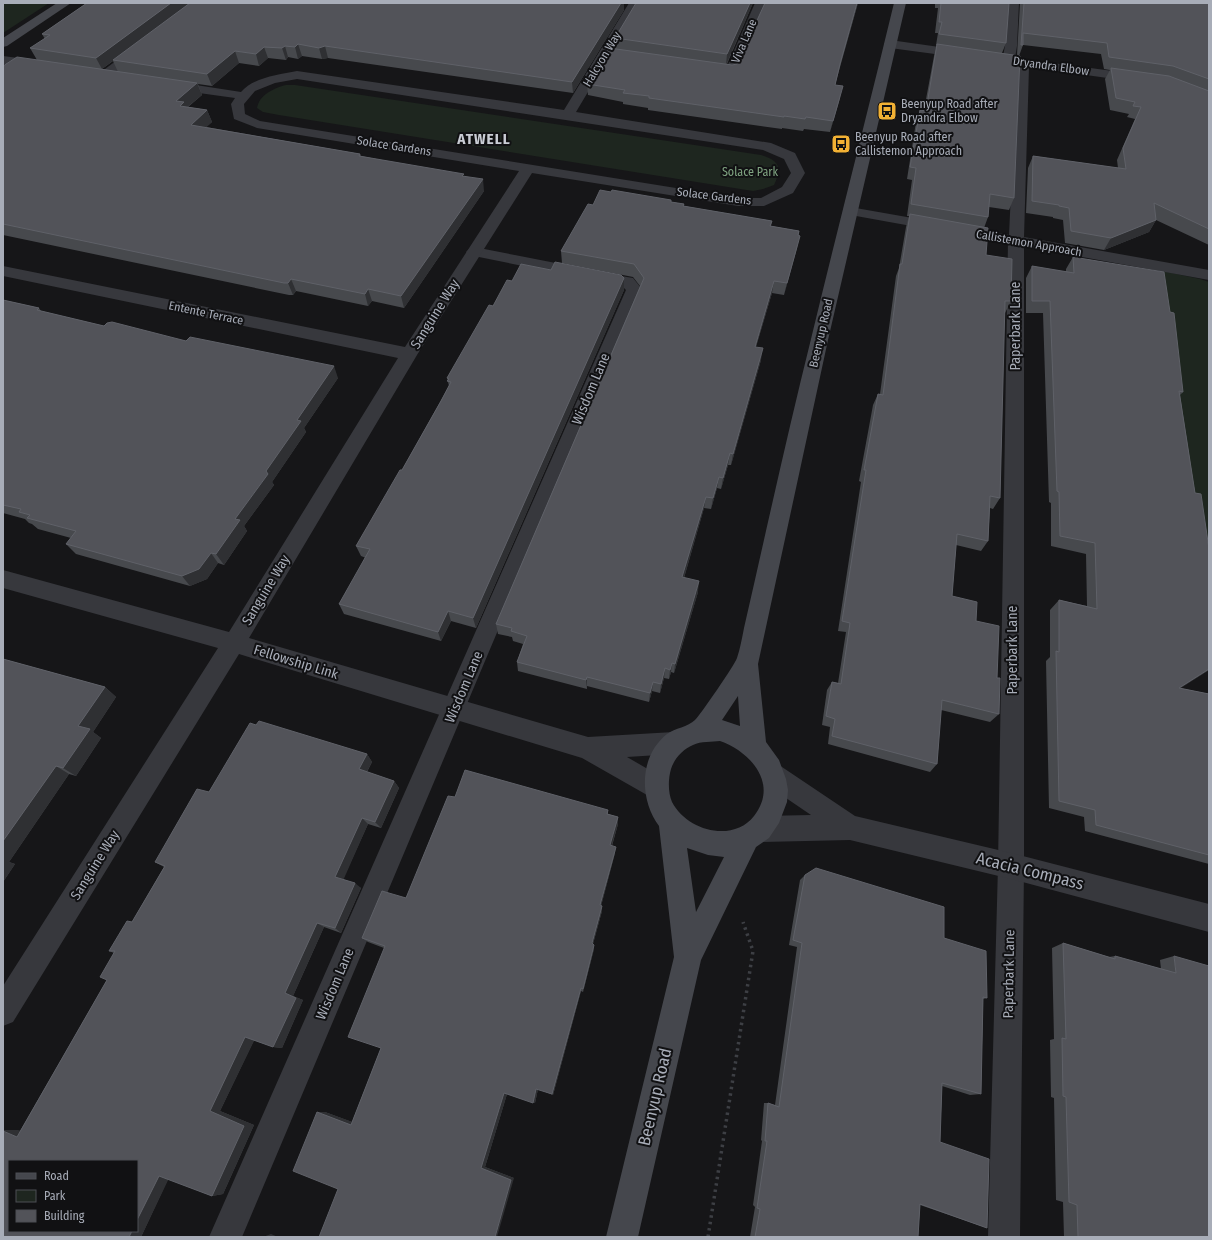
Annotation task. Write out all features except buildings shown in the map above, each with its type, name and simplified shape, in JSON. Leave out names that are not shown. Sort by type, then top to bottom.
[{"type":"street","points":[[3,44],[65,3]]},
{"type":"street","name":"Viva Lane","points":[[700,66],[731,71],[760,3]]},
{"type":"street","name":"Beenyup Road","points":[[754,746],[747,664],[819,340],[900,3]]},
{"type":"street","points":[[1008,60],[1011,46],[1013,3]]},
{"type":"street","points":[[618,5],[634,5]]},
{"type":"street","name":"Halcyon Way","points":[[568,114],[634,5]]},
{"type":"street","points":[[105,75],[149,42]]},
{"type":"street","name":"Dryandra Elbow","points":[[890,44],[1151,80]]},
{"type":"street","points":[[604,54],[620,56]]},
{"type":"street","points":[[3,60],[50,67]]},
{"type":"street","name":"Paperbark Lane","points":[[1004,1237],[1011,866],[1016,241],[1023,62]]},
{"type":"street","points":[[90,73],[121,77]]},
{"type":"street","name":"Solace Gardens","points":[[297,75],[568,114],[766,146],[790,156],[798,173],[788,190],[764,202],[738,202],[257,124],[239,116],[237,104],[244,96],[251,88],[272,80],[297,75]]},
{"type":"street","points":[[159,83],[244,96]]},
{"type":"street","name":"Sanguine Way","points":[[3,1012],[234,643],[409,354],[528,168]]},
{"type":"street","name":"Callistemon Approach","points":[[850,211],[1209,275]]},
{"type":"street","name":"Wisdom Lane","points":[[225,1237],[634,289],[627,282],[474,252]]},
{"type":"street","name":"Entente Terrace","points":[[3,271],[409,354]]},
{"type":"street","name":"Fellowship Link","points":[[3,578],[234,643],[588,748],[656,787]]},
{"type":"street","name":"Beenyup Road","points":[[701,731],[747,664]]},
{"type":"street","name":"Beenyup Road","points":[[622,1237],[688,956],[753,834],[771,813],[776,794],[773,775],[766,759],[754,746],[738,736],[720,730],[701,731],[686,736],[674,743],[664,756],[657,771],[656,787],[661,806],[671,822],[687,835],[707,843],[728,844],[753,834]]},
{"type":"street","name":"Fellowship Link","points":[[588,748],[674,743]]},
{"type":"street","name":"Acacia Compass","points":[[773,775],[850,827]]},
{"type":"street","name":"Beenyup Road","points":[[671,822],[688,956]]},
{"type":"street","name":"Acacia Compass","points":[[753,834],[850,827],[1011,866],[1209,918]]},
{"type":"path","points":[[708,1237],[753,951],[743,921]]},
{"type":"green space","points":[[3,3],[49,3],[3,33]]},
{"type":"green space","name":"Solace Park","points":[[286,85],[295,85],[761,155],[776,163],[778,166],[778,174],[774,185],[753,191],[279,115],[263,112],[257,108],[258,103],[264,96],[272,90]]},
{"type":"green space","points":[[1162,271],[1209,282],[1209,591],[1162,282]]},
{"type":"place","name":"Beenyup Road after Dryandra Elbow","points":[[887,111]]},
{"type":"place","name":"Beenyup Road after Callistemon Approach","points":[[841,144]]},
{"type":"district","name":"ATWELL","points":[[484,139]]}]
